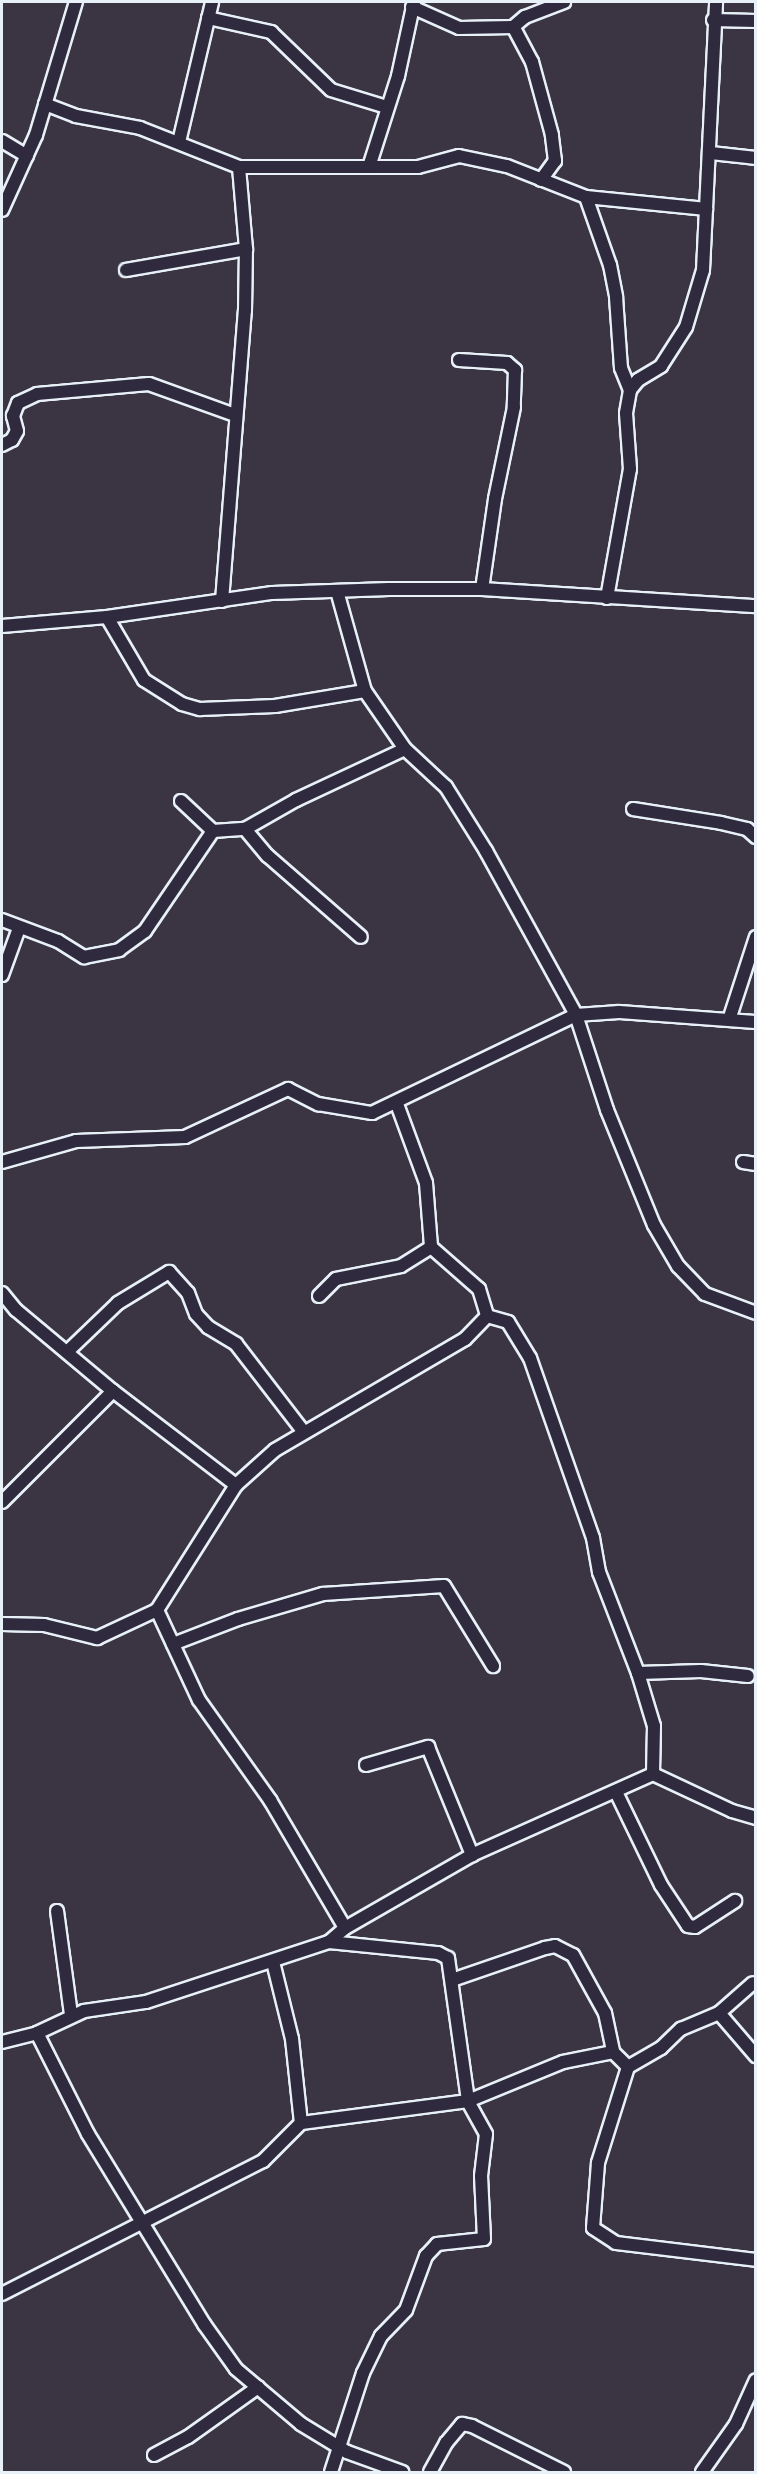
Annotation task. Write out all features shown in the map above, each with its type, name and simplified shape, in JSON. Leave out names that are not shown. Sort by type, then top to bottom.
[{"type":"street","points":[[2,210],[27,156],[76,2]]},
{"type":"street","points":[[179,142],[212,2]]},
{"type":"street","points":[[369,167],[413,4],[459,28],[513,27],[525,17],[564,2]]},
{"type":"street","points":[[606,598],[630,470],[626,413],[630,390],[638,380],[661,366],[686,327],[703,270],[711,153],[713,20],[716,2]]},
{"type":"street","points":[[207,18],[271,32],[331,90],[387,107]]},
{"type":"street","points":[[713,20],[756,21]]},
{"type":"street","points":[[513,27],[532,62],[552,135],[555,161],[541,180]]},
{"type":"street","points":[[45,104],[76,116],[140,128],[239,167],[418,167],[459,156],[507,166],[586,197],[706,209]]},
{"type":"street","points":[[2,141],[27,156]]},
{"type":"street","points":[[711,153],[756,158]]},
{"type":"street","points":[[222,601],[235,415],[243,361],[246,249],[239,167]]},
{"type":"street","points":[[586,197],[610,265],[616,297],[621,368],[630,390]]},
{"type":"street","points":[[126,270],[246,249]]},
{"type":"street","points":[[459,360],[507,363],[515,370],[514,406],[495,499],[482,589]]},
{"type":"street","points":[[2,445],[12,440],[17,431],[13,416],[18,403],[38,394],[148,384],[235,415]]},
{"type":"street","points":[[2,626],[107,617],[272,592],[482,589],[756,606]]},
{"type":"street","points":[[337,591],[365,691],[405,749],[446,787],[475,832],[576,1015],[607,1110],[654,1225],[678,1266],[705,1294],[756,1313]]},
{"type":"street","points":[[107,617],[144,680],[182,704],[200,709],[274,706],[365,691]]},
{"type":"street","points":[[181,801],[213,831],[245,829],[296,800],[405,749]]},
{"type":"street","points":[[633,809],[730,825],[747,829],[756,837]]},
{"type":"street","points":[[245,829],[268,855],[361,937]]},
{"type":"street","points":[[2,920],[58,941],[84,957],[119,950],[145,931],[213,831]]},
{"type":"street","points":[[2,975],[19,928]]},
{"type":"street","points":[[730,1017],[756,937]]},
{"type":"street","points":[[2,1162],[75,1142],[185,1137],[288,1089],[318,1104],[364,1113],[397,1104],[576,1015],[619,1012],[730,1017],[756,1022]]},
{"type":"street","points":[[397,1104],[426,1183],[431,1247],[479,1289],[487,1316]]},
{"type":"street","points":[[319,1296],[336,1279],[401,1266],[431,1247]]},
{"type":"street","points":[[68,1351],[118,1304],[169,1272],[188,1293],[196,1314],[208,1328],[236,1344],[303,1431]]},
{"type":"street","points":[[2,1293],[16,1310],[113,1390],[236,1485]]},
{"type":"street","points":[[2,1624],[44,1624],[97,1638],[157,1610],[236,1485],[303,1431],[465,1339],[487,1316]]},
{"type":"street","points":[[487,1316],[508,1322],[530,1358],[593,1538],[599,1572],[638,1673],[654,1726],[653,1774]]},
{"type":"street","points":[[2,1502],[113,1390]]},
{"type":"street","points":[[173,1644],[238,1619],[323,1594],[444,1586],[493,1666]]},
{"type":"street","points":[[157,1610],[199,1700],[270,1800],[345,1928]]},
{"type":"street","points":[[638,1673],[701,1671],[748,1676]]},
{"type":"street","points":[[366,1765],[428,1747],[472,1855]]},
{"type":"street","points":[[2,2042],[37,2032],[71,2015],[146,2002],[329,1942],[345,1928],[472,1855],[653,1774]]},
{"type":"street","points":[[653,1774],[732,1811],[756,1818]]},
{"type":"street","points":[[616,1792],[661,1885],[688,1926],[695,1927],[735,1901]]},
{"type":"street","points":[[57,1911],[71,2015]]},
{"type":"street","points":[[329,1942],[438,1953],[448,1958],[468,2101],[486,2134],[481,2176],[484,2239],[444,2242],[426,2256],[406,2310],[381,2336],[363,2373],[331,2472]]},
{"type":"street","points":[[452,1980],[545,1948],[562,1948],[573,1954],[605,2013],[613,2052],[628,2067]]},
{"type":"street","points":[[273,1962],[292,2039],[301,2123]]},
{"type":"street","points":[[753,1983],[719,2013],[681,2029],[661,2048],[628,2067],[598,2163],[593,2228],[616,2243],[756,2260]]},
{"type":"street","points":[[719,2013],[756,2056]]},
{"type":"street","points":[[37,2032],[88,2134],[141,2224],[160,2248],[204,2324],[236,2369],[301,2424],[340,2448],[402,2472]]},
{"type":"street","points":[[2,2294],[263,2161],[301,2123],[468,2101],[554,2065],[613,2052]]},
{"type":"street","points":[[702,2472],[736,2424],[756,2380]]},
{"type":"street","points":[[154,2455],[188,2437],[258,2387]]},
{"type":"street","points":[[430,2472],[450,2436],[462,2424],[472,2426],[564,2472]]}]
